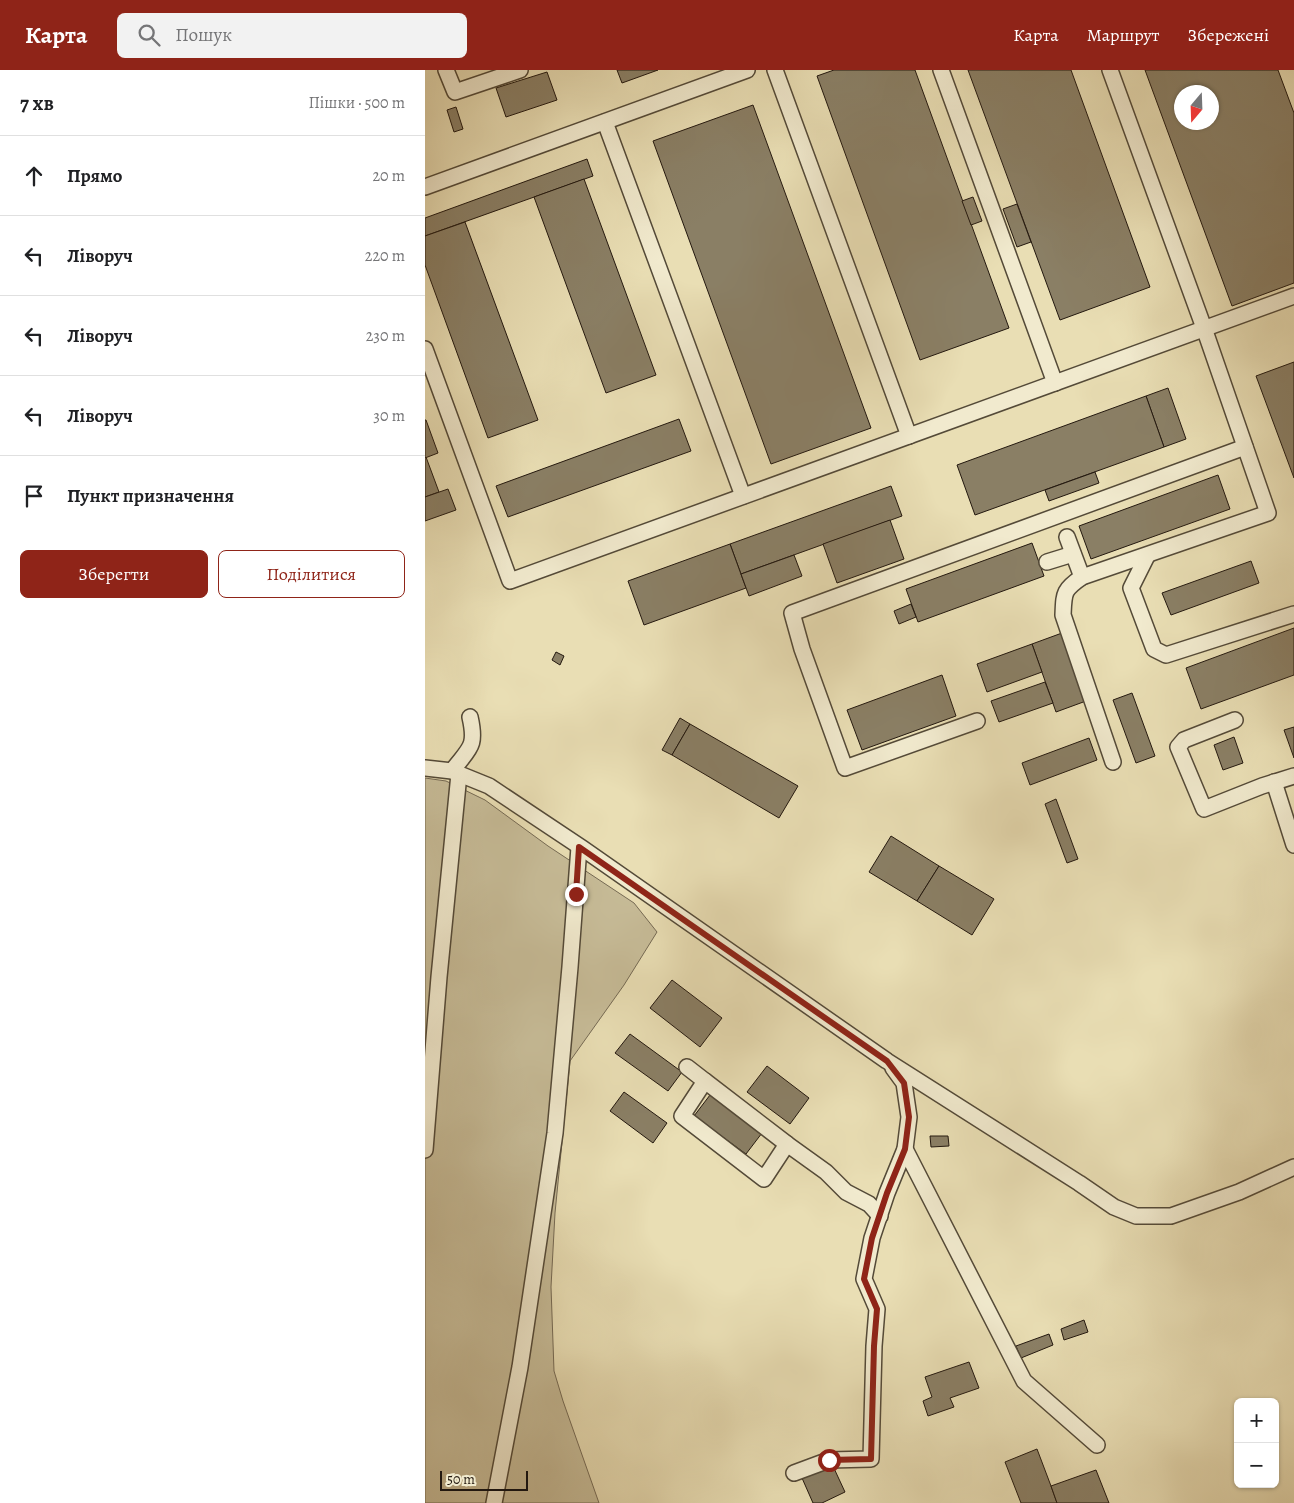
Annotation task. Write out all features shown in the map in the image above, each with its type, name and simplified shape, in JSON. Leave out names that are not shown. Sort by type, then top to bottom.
[{"type":"lane","points":[[445,70],[455,92],[520,70]]},
{"type":"lane","points":[[425,187],[747,70]]},
{"type":"lane","points":[[775,70],[909,436]]},
{"type":"lane","points":[[941,70],[1055,382]]},
{"type":"lane","points":[[1110,70],[1205,328],[1268,513],[1082,578],[1072,584],[1065,593],[1063,615],[1113,762]]},
{"type":"lane","points":[[605,122],[743,496]]},
{"type":"lane","points":[[425,349],[510,581],[1294,296]]},
{"type":"lane","points":[[977,721],[845,768],[802,649],[792,613],[1245,447]]},
{"type":"lane","points":[[1067,537],[1082,578]]},
{"type":"lane","points":[[1047,562],[1073,554]]},
{"type":"lane","points":[[1147,556],[1131,588],[1154,649],[1166,655],[1294,614]]},
{"type":"lane","points":[[425,1150],[456,772],[470,749],[474,735],[470,717]]},
{"type":"lane","points":[[1235,720],[1183,740],[1178,747],[1204,809],[1294,776]]},
{"type":"lane","points":[[425,768],[456,772],[489,786],[887,1061],[1079,1183],[1114,1208],[1136,1216],[1171,1216],[1239,1192],[1294,1168]]},
{"type":"lane","points":[[1274,782],[1294,845]]},
{"type":"lane","points":[[494,1503],[520,1367],[555,1132],[579,847]]},
{"type":"lane","points":[[794,1473],[829,1460],[871,1459],[874,1346],[877,1309],[864,1279],[872,1238],[905,1149],[909,1117],[904,1083],[887,1061]]},
{"type":"lane","points":[[687,1067],[787,1144],[827,1172],[846,1192],[869,1204],[880,1216]]},
{"type":"lane","points":[[705,1081],[682,1116],[763,1179],[787,1144]]},
{"type":"lane","points":[[905,1149],[1024,1381],[1097,1444]]},
{"type":"shaded area","points":[[425,778],[446,781],[485,800],[548,846],[634,903],[657,932],[624,985],[570,1061],[555,1213],[551,1287],[554,1371],[599,1503],[425,1503]]},
{"type":"building","points":[[617,70],[658,70],[622,83]]},
{"type":"building","points":[[834,70],[915,70],[1009,328],[920,360],[817,76]]},
{"type":"building","points":[[968,70],[1071,70],[1150,287],[1060,320]]},
{"type":"building","points":[[1145,70],[1278,70],[1294,113],[1294,283],[1232,306]]},
{"type":"building","points":[[547,72],[557,100],[506,117],[496,88]]},
{"type":"building","points":[[753,105],[871,428],[771,464],[653,141]]},
{"type":"building","points":[[456,107],[463,129],[454,132],[447,110]]},
{"type":"building","points":[[587,159],[593,176],[425,236],[425,218]]},
{"type":"building","points":[[584,179],[656,375],[606,393],[534,197]]},
{"type":"building","points":[[973,197],[982,221],[971,225],[962,201]]},
{"type":"building","points":[[1017,204],[1031,242],[1017,247],[1003,209]]},
{"type":"building","points":[[465,222],[538,420],[488,438],[425,265],[425,236]]},
{"type":"building","points":[[1294,362],[1294,478],[1256,376]]},
{"type":"building","points":[[1168,388],[1186,439],[1164,447],[1146,396]]},
{"type":"building","points":[[1146,396],[1164,447],[975,515],[957,465]]},
{"type":"building","points":[[679,419],[691,451],[508,517],[496,486]]},
{"type":"building","points":[[425,420],[438,453],[425,458]]},
{"type":"building","points":[[425,458],[439,492],[425,497]]},
{"type":"building","points":[[1095,472],[1099,483],[1049,501],[1045,490]]},
{"type":"building","points":[[1218,475],[1230,509],[1091,559],[1079,526]]},
{"type":"building","points":[[891,486],[902,516],[741,574],[730,544]]},
{"type":"building","points":[[448,489],[456,510],[425,521],[425,497]]},
{"type":"building","points":[[890,520],[904,559],[837,583],[823,544]]},
{"type":"building","points":[[1032,543],[1044,576],[918,622],[906,589]]},
{"type":"building","points":[[730,544],[746,588],[644,625],[628,581]]},
{"type":"building","points":[[794,555],[802,576],[749,596],[741,574]]},
{"type":"building","points":[[1251,561],[1259,583],[1171,615],[1162,593]]},
{"type":"building","points":[[911,604],[916,617],[899,624],[894,611]]},
{"type":"building","points":[[1294,628],[1294,675],[1201,709],[1186,668]]},
{"type":"building","points":[[1062,633],[1086,701],[1056,712],[1032,644]]},
{"type":"building","points":[[1032,644],[1042,672],[987,692],[977,664]]},
{"type":"building","points":[[556,652],[564,656],[560,665],[552,660]]},
{"type":"building","points":[[942,675],[956,716],[862,750],[847,710]]},
{"type":"building","points":[[1045,682],[1053,703],[999,722],[991,701]]},
{"type":"building","points":[[1132,693],[1155,756],[1136,763],[1113,700]]},
{"type":"building","points":[[680,718],[690,724],[672,755],[662,750]]},
{"type":"building","points":[[690,724],[798,786],[779,818],[672,755]]},
{"type":"building","points":[[1294,727],[1294,758],[1284,730]]},
{"type":"building","points":[[1234,737],[1243,763],[1223,770],[1214,745]]},
{"type":"building","points":[[1089,738],[1097,760],[1030,785],[1022,763]]},
{"type":"building","points":[[1056,799],[1078,859],[1067,863],[1045,804]]},
{"type":"building","points":[[891,836],[939,866],[917,901],[869,872]]},
{"type":"building","points":[[939,866],[994,899],[972,935],[917,901]]},
{"type":"building","points":[[672,980],[722,1018],[700,1047],[650,1008]]},
{"type":"building","points":[[630,1034],[682,1072],[668,1091],[615,1053]]},
{"type":"building","points":[[767,1066],[809,1098],[790,1124],[747,1092]]},
{"type":"building","points":[[624,1092],[667,1123],[653,1143],[610,1111]]},
{"type":"building","points":[[710,1095],[762,1133],[746,1154],[694,1116]]},
{"type":"building","points":[[930,1136],[948,1136],[949,1146],[931,1147]]},
{"type":"building","points":[[1084,1320],[1088,1332],[1064,1340],[1061,1329]]},
{"type":"building","points":[[1049,1334],[1053,1345],[1021,1358],[1016,1346]]},
{"type":"building","points":[[969,1362],[979,1388],[950,1398],[954,1407],[928,1416],[923,1401],[932,1397],[925,1377]]},
{"type":"building","points":[[1037,1449],[1057,1503],[1021,1503],[1005,1462]]},
{"type":"building","points":[[832,1464],[845,1492],[822,1503],[813,1503],[802,1478]]},
{"type":"building","points":[[1096,1470],[1109,1503],[1057,1503],[1051,1486]]},
{"type":"route","points":[[576,894],[579,847],[887,1061],[904,1083],[909,1117],[905,1149],[887,1193],[872,1238],[864,1279],[877,1309],[874,1346],[871,1459],[829,1460]]}]
